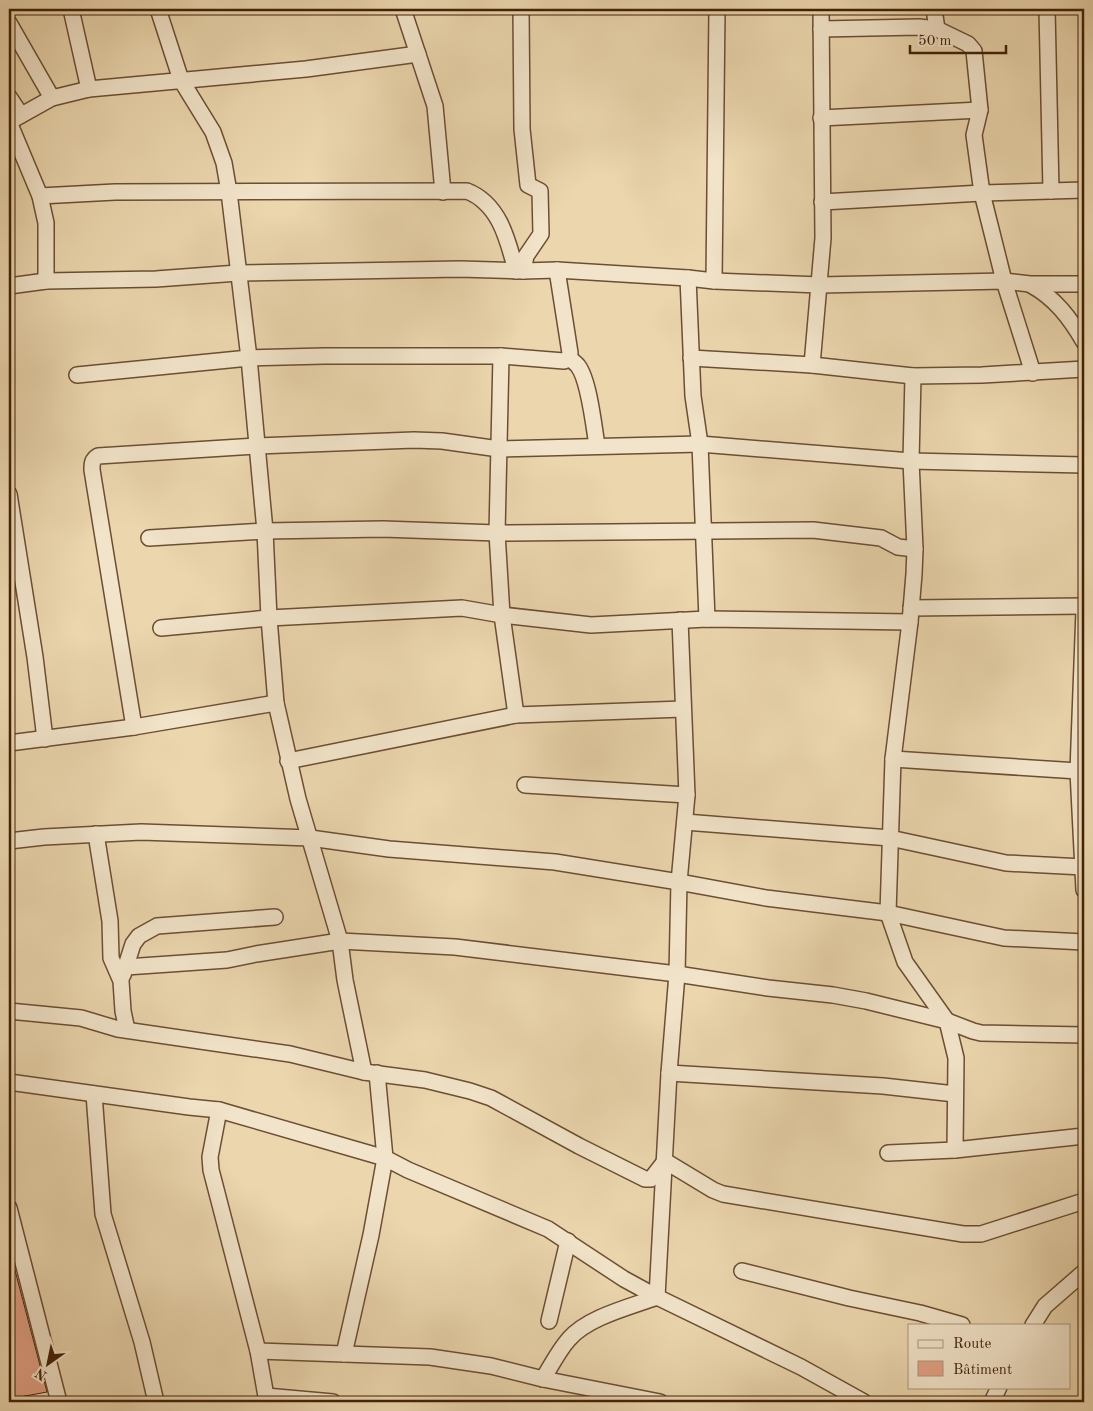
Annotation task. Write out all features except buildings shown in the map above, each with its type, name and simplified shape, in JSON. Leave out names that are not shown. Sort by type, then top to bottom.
[{"type":"street","points":[[71,9],[90,89]]},
{"type":"street","points":[[158,9],[180,80],[213,132],[224,163],[249,358],[265,532],[269,618],[276,703],[288,761],[340,941],[345,980],[370,1072],[385,1158],[371,1235],[344,1354]]},
{"type":"street","points":[[403,9],[435,106],[443,192]]},
{"type":"street","points":[[520,271],[526,256],[541,234],[540,191],[528,185],[522,129],[521,9]]},
{"type":"street","points":[[714,281],[717,9]]},
{"type":"street","points":[[812,365],[823,238],[821,9]]},
{"type":"street","points":[[934,9],[937,29]]},
{"type":"street","points":[[1047,9],[1051,191]]},
{"type":"street","points":[[9,23],[52,98]]},
{"type":"street","points":[[821,29],[919,27],[937,29],[968,44],[974,51],[980,110],[974,135],[982,193],[1004,281],[1033,373]]},
{"type":"street","points":[[13,119],[52,98],[90,89],[306,69],[418,54]]},
{"type":"street","points":[[9,97],[13,119],[40,196],[46,223],[46,281]]},
{"type":"street","points":[[821,118],[980,110]]},
{"type":"street","points":[[822,202],[982,193],[1084,190]]},
{"type":"street","points":[[40,196],[115,192],[468,191],[478,195],[487,204],[506,233],[520,271]]},
{"type":"street","points":[[9,286],[46,281],[156,279],[238,273],[460,268],[520,271],[557,270],[714,281],[820,285],[1004,281],[1030,284],[1084,284]]},
{"type":"street","points":[[557,270],[570,353],[569,358]]},
{"type":"street","points":[[688,278],[693,396],[700,444],[707,619]]},
{"type":"street","points":[[1030,284],[1053,299],[1066,314],[1084,342]]},
{"type":"street","points":[[77,375],[249,358],[501,356],[564,361],[569,358]]},
{"type":"street","points":[[501,356],[497,533],[502,615],[516,715]]},
{"type":"street","points":[[569,358],[578,366],[590,400],[596,446]]},
{"type":"street","points":[[692,358],[812,365],[913,376],[982,376],[1084,370]]},
{"type":"street","points":[[913,376],[911,461],[915,549],[911,615],[893,759],[888,913],[906,962],[947,1021],[956,1058],[955,1150]]},
{"type":"street","points":[[134,727],[92,463],[94,458],[98,456],[257,446],[414,440],[442,441],[499,449],[700,444],[911,461],[1084,465]]},
{"type":"street","points":[[9,494],[35,657],[45,739]]},
{"type":"street","points":[[149,538],[265,532],[384,529],[497,533],[813,530],[881,538],[898,546],[915,549]]},
{"type":"street","points":[[161,628],[269,618],[446,608],[462,608],[502,615],[591,625],[707,619],[911,615],[1084,606]]},
{"type":"street","points":[[1084,610],[1082,730],[1078,771],[1084,890]]},
{"type":"street","points":[[657,1297],[669,1073],[677,974],[679,882],[687,795],[680,620]]},
{"type":"street","points":[[9,743],[134,727],[276,703]]},
{"type":"street","points":[[288,761],[516,715],[684,709]]},
{"type":"street","points":[[893,759],[1078,771]]},
{"type":"street","points":[[525,785],[687,795]]},
{"type":"street","points":[[685,822],[890,838],[1006,863],[1083,866]]},
{"type":"street","points":[[9,841],[141,832],[310,838],[389,849],[555,862],[766,898],[888,913],[1004,938],[1084,942]]},
{"type":"street","points":[[96,834],[110,920],[111,958],[124,974]]},
{"type":"street","points":[[127,1030],[123,1011],[124,974],[133,944],[139,936],[157,926],[274,918]]},
{"type":"street","points":[[124,974],[227,960],[340,941],[455,947],[677,974],[858,1000],[947,1021],[972,1031],[1084,1034]]},
{"type":"street","points":[[9,1011],[81,1018],[110,1027],[290,1054],[370,1072],[425,1080],[491,1098],[570,1142],[645,1179],[651,1179],[655,1176],[665,1161]]},
{"type":"street","points":[[110,1027],[123,1011]]},
{"type":"street","points":[[669,1073],[882,1086],[955,1094]]},
{"type":"street","points":[[9,1082],[219,1110],[385,1158],[408,1170],[548,1229],[624,1279],[801,1367],[864,1402]]},
{"type":"street","points":[[94,1094],[103,1214],[142,1342],[156,1402]]},
{"type":"street","points":[[219,1110],[210,1157],[211,1170],[258,1351],[266,1399],[332,1402]]},
{"type":"street","points":[[888,1154],[955,1150],[1084,1136]]},
{"type":"street","points":[[665,1161],[722,1194],[963,1234],[981,1234],[1084,1201]]},
{"type":"street","points":[[9,1208],[59,1402]]},
{"type":"street","points":[[549,1321],[568,1241]]},
{"type":"street","points":[[742,1271],[848,1298],[920,1313],[958,1324]]},
{"type":"street","points":[[1034,1324],[1045,1306],[1084,1272]]},
{"type":"street","points":[[543,1379],[569,1338],[584,1327],[600,1318],[657,1297]]},
{"type":"street","points":[[258,1351],[430,1358],[491,1366],[543,1379],[660,1402]]},
{"type":"street","points":[[992,1402],[999,1388]]}]
